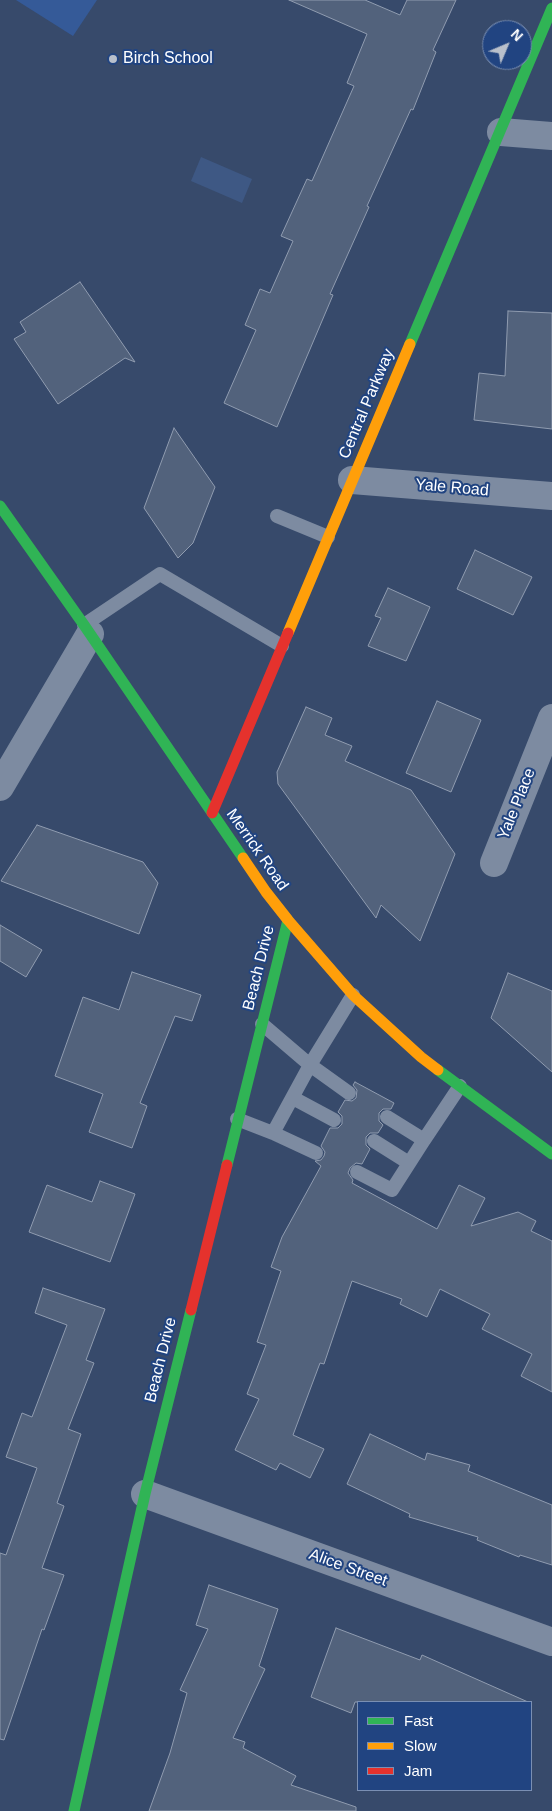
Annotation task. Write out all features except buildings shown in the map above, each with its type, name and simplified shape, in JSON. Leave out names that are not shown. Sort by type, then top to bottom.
[{"type":"street","name":"Central Parkway","points":[[212,813],[552,8]]},
{"type":"street","points":[[500,132],[552,136]]},
{"type":"street","name":"Yale Road","points":[[352,480],[552,496]]},
{"type":"street","name":"Merrick Road","points":[[0,506],[266,892],[288,920],[353,995],[421,1057],[552,1154]]},
{"type":"street","points":[[0,787],[87,630]]},
{"type":"street","name":"Yale Place","points":[[494,863],[552,718]]},
{"type":"street","name":"Beach Drive","points":[[74,1811],[145,1494],[288,920]]},
{"type":"street","name":"Alice Street","points":[[145,1494],[552,1642]]},
{"type":"lane","points":[[277,516],[328,537]]},
{"type":"lane","points":[[87,630],[160,574],[282,646]]},
{"type":"lane","points":[[273,1132],[310,1065],[353,995]]},
{"type":"lane","points":[[262,1024],[310,1065],[348,1093]]},
{"type":"lane","points":[[358,1172],[392,1190],[460,1086]]},
{"type":"lane","points":[[293,1098],[334,1120]]},
{"type":"lane","points":[[387,1117],[424,1140]]},
{"type":"lane","points":[[237,1119],[273,1132],[316,1154]]},
{"type":"lane","points":[[374,1142],[409,1163]]},
{"type":"shaded area","points":[[16,0],[97,0],[73,36]]},
{"type":"shaded area","points":[[201,157],[252,179],[242,203],[191,181]]},
{"type":"traffic: fast","points":[[410,344],[552,8]]},
{"type":"traffic: fast","points":[[0,506],[84,625],[243,858]]},
{"type":"traffic: fast","points":[[227,1165],[288,920]]},
{"type":"traffic: fast","points":[[438,1070],[552,1154]]},
{"type":"traffic: fast","points":[[74,1811],[145,1494],[191,1310]]},
{"type":"traffic: slow","points":[[288,633],[410,344]]},
{"type":"traffic: slow","points":[[243,858],[288,920],[353,995],[438,1070]]},
{"type":"traffic: jam","points":[[212,813],[288,633]]},
{"type":"traffic: jam","points":[[191,1310],[227,1165]]},
{"type":"place","name":"Birch School","points":[[113,59]]}]
